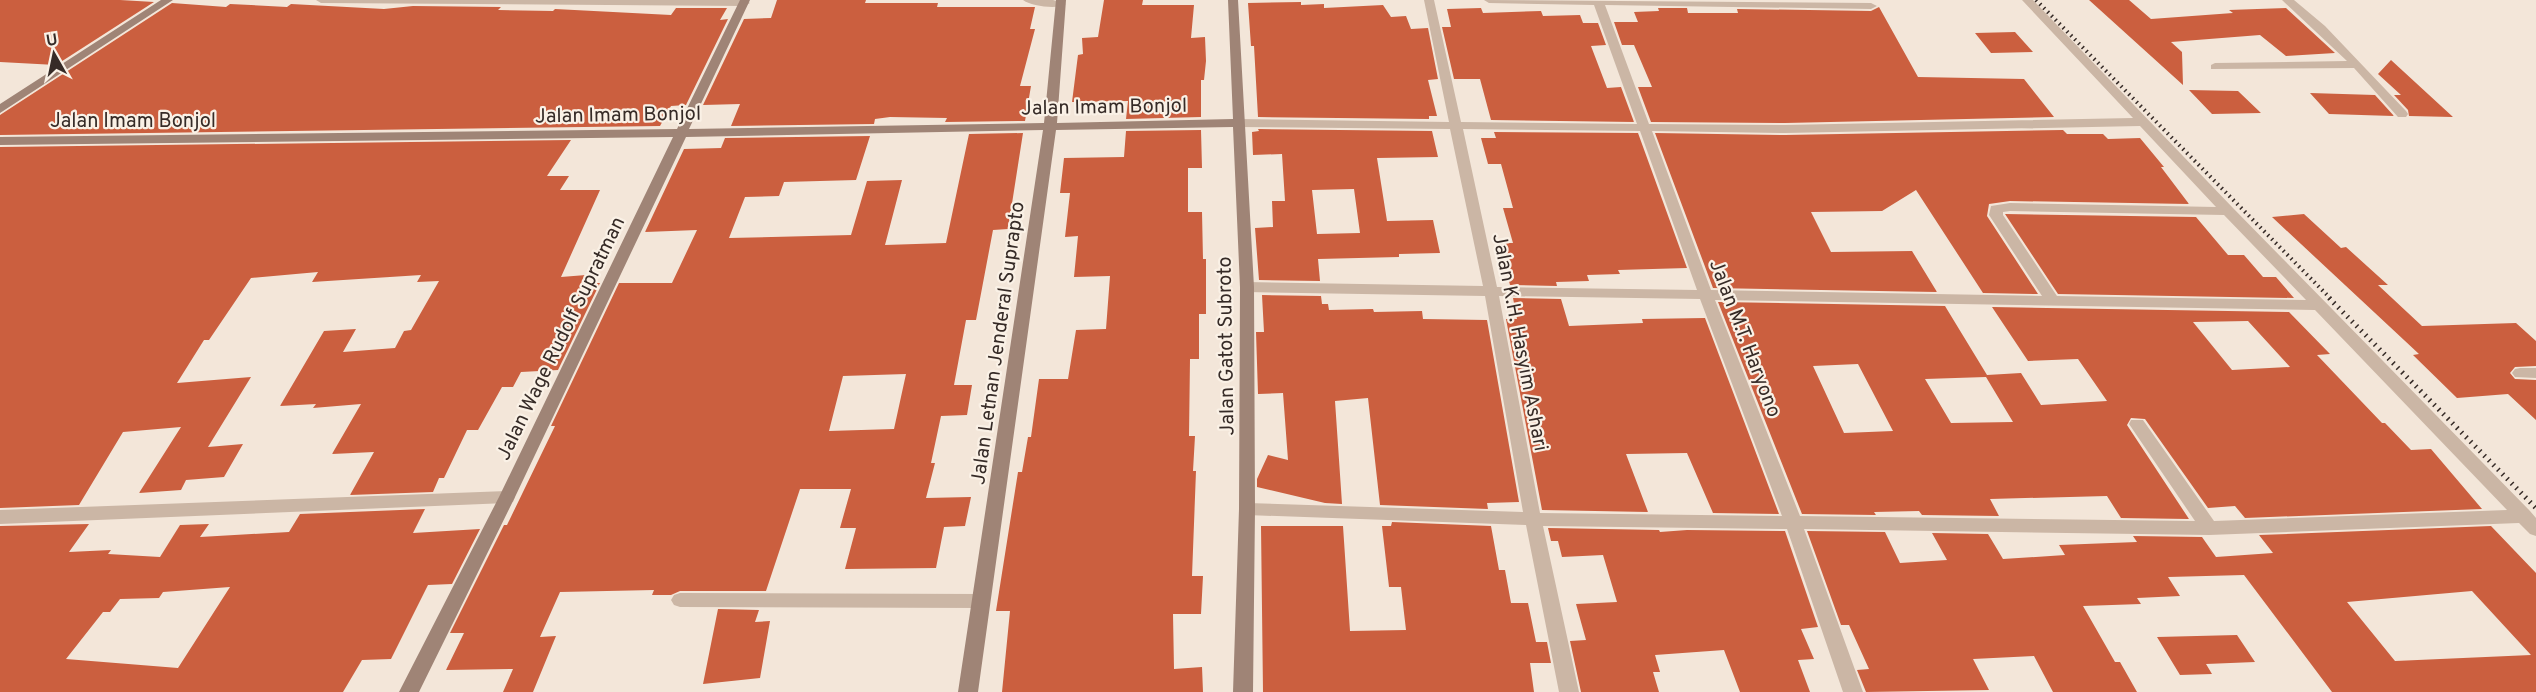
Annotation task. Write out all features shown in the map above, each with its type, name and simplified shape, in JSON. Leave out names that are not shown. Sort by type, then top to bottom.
[{"type":"street","points":[[0,109],[168,0]]},
{"type":"street","points":[[321,0],[670,4],[744,1]]},
{"type":"street","name":"Jalan Gatot Subroto","points":[[1233,0],[1247,287],[1243,692]]},
{"type":"street","name":"Jalan K.H. Hasyim Ashari","points":[[1429,0],[1491,291],[1533,519],[1569,692]]},
{"type":"street","points":[[1489,0],[1816,3],[1871,6]]},
{"type":"street","points":[[2027,0],[2530,523]]},
{"type":"street","points":[[2287,0],[2357,64],[2402,114]]},
{"type":"street","name":"Jalan Wage Rudolf Supratman","points":[[409,692],[507,497],[744,1]]},
{"type":"street","name":"Jalan M.T. Haryono","points":[[1598,1],[1706,296],[1793,521],[1853,692]]},
{"type":"street","name":"Jalan Letnan Jenderal Suprapto","points":[[968,692],[1050,127],[1061,2]]},
{"type":"street","points":[[2215,67],[2357,64]]},
{"type":"street","points":[[1238,123],[1785,129],[2143,122]]},
{"type":"street","name":"Jalan Imam Bonjol","points":[[0,141],[477,137],[682,131],[1238,123]]},
{"type":"street","points":[[2052,300],[1996,215],[1996,209],[2010,207],[2228,211]]},
{"type":"street","points":[[1247,287],[2320,305]]},
{"type":"street","points":[[2138,424],[2209,528]]},
{"type":"street","points":[[0,517],[507,497]]},
{"type":"street","points":[[1246,509],[1533,519],[2209,528],[2530,523]]},
{"type":"street","points":[[680,600],[980,602]]},
{"type":"lane","points":[[1029,0],[1061,2]]},
{"type":"building","points":[[0,0],[154,2],[56,65],[0,62]]},
{"type":"building","points":[[777,0],[938,3],[937,7],[1035,7],[1030,29],[1035,29],[1020,86],[1031,86],[1025,121],[945,122],[947,118],[890,117],[875,119],[874,124],[731,126],[740,104],[703,105],[744,19],[771,18]]},
{"type":"building","points":[[1104,0],[1143,0],[1142,5],[1194,5],[1191,38],[1205,37],[1206,61],[1204,80],[1201,80],[1201,117],[1126,119],[1128,101],[1072,102],[1078,55],[1083,54],[1082,38],[1098,37]]},
{"type":"building","points":[[2089,0],[2129,0],[2151,19],[2233,13],[2229,10],[2286,8],[2335,53],[2286,56],[2260,35],[2171,42],[2182,52],[2183,85]]},
{"type":"building","points":[[1301,2],[1301,5],[1324,4],[1324,8],[1383,5],[1391,17],[1406,16],[1411,29],[1428,28],[1438,79],[1428,80],[1437,116],[1429,116],[1429,119],[1258,117],[1254,46],[1251,46],[1248,3]]},
{"type":"building","points":[[172,3],[226,7],[230,4],[287,7],[291,4],[384,9],[413,6],[501,7],[498,10],[553,11],[555,9],[671,15],[676,8],[727,8],[720,20],[728,19],[686,105],[671,106],[660,126],[0,135],[0,115]]},
{"type":"building","points":[[1879,7],[1918,77],[2024,79],[2054,117],[1785,123],[1651,122],[1638,87],[1652,87],[1634,45],[1622,45],[1614,22],[1638,22],[1634,12],[1659,11],[1658,8],[1687,8],[1688,13],[1738,13],[1737,9],[1871,11]]},
{"type":"building","points":[[1481,8],[1483,13],[1541,11],[1543,16],[1580,15],[1583,23],[1598,23],[1606,45],[1591,46],[1607,88],[1621,87],[1634,122],[1491,120],[1480,79],[1454,79],[1442,27],[1451,27],[1447,9]]},
{"type":"building","points":[[2015,32],[2033,52],[1991,53],[1975,33]]},
{"type":"building","points":[[2391,60],[2453,117],[2409,116],[2408,110],[2394,95],[2401,95],[2378,74]]},
{"type":"building","points":[[2189,90],[2238,91],[2261,113],[2212,114]]},
{"type":"building","points":[[2310,93],[2375,95],[2394,116],[2329,114]]},
{"type":"building","points":[[1258,129],[1432,131],[1438,157],[1377,158],[1387,221],[1433,220],[1440,253],[1399,254],[1399,257],[1318,259],[1320,281],[1259,280],[1255,228],[1273,227],[1272,201],[1285,201],[1282,154],[1253,155],[1252,132],[1259,131]],"holes":[[[1354,189],[1360,233],[1317,234],[1312,190]]]},
{"type":"building","points":[[1201,130],[1202,168],[1188,168],[1188,212],[1202,212],[1203,259],[1206,259],[1206,314],[1199,314],[1199,359],[1190,359],[1189,436],[1195,436],[1193,471],[1196,471],[1192,576],[1203,576],[1201,614],[1173,614],[1174,669],[1202,667],[1203,692],[1002,692],[1010,611],[996,611],[1018,472],[1022,472],[1028,437],[1031,437],[1039,379],[1068,379],[1076,330],[1106,329],[1110,276],[1074,277],[1078,236],[1065,237],[1070,193],[1060,193],[1064,158],[1124,157],[1126,131]]},
{"type":"building","points":[[2063,130],[2067,134],[2103,134],[2108,139],[2140,138],[2164,167],[2161,167],[2189,204],[2010,201],[1989,204],[1987,216],[2038,294],[1983,293],[1916,190],[1882,211],[1811,212],[1831,252],[1912,251],[1937,292],[1713,288],[1655,133],[1785,135]]},
{"type":"building","points":[[1494,132],[1638,133],[1687,268],[1618,270],[1620,274],[1587,275],[1589,281],[1556,282],[1557,286],[1510,285],[1499,243],[1513,243],[1503,208],[1513,208],[1501,164],[1488,164],[1481,138],[1496,138]]},
{"type":"building","points":[[1023,133],[1008,229],[993,230],[976,320],[966,320],[954,385],[972,385],[967,415],[941,416],[931,463],[935,463],[926,498],[971,497],[965,526],[944,527],[936,568],[845,569],[856,528],[840,528],[851,489],[800,489],[766,591],[680,591],[671,595],[652,595],[654,590],[560,592],[540,637],[556,636],[533,692],[503,692],[513,669],[446,670],[464,633],[450,633],[504,525],[507,525],[555,426],[551,426],[619,283],[672,283],[697,230],[645,232],[684,149],[721,148],[725,138],[870,136],[856,180],[784,182],[779,196],[745,197],[729,238],[851,235],[867,181],[902,180],[885,245],[946,243],[969,134]],"holes":[[[906,374],[894,429],[829,431],[843,376]]]},
{"type":"building","points":[[571,140],[547,176],[569,176],[560,190],[600,190],[561,277],[586,275],[583,283],[600,283],[558,370],[521,372],[513,387],[502,387],[478,430],[467,430],[444,478],[439,478],[433,492],[350,495],[374,452],[332,454],[361,404],[313,408],[316,404],[280,406],[324,331],[356,329],[343,352],[395,348],[404,331],[411,330],[439,281],[417,282],[421,275],[312,282],[318,272],[251,278],[209,340],[204,340],[177,383],[251,377],[208,447],[243,444],[224,477],[186,480],[181,490],[139,493],[181,427],[123,432],[79,505],[0,508],[0,147]]},
{"type":"building","points":[[2005,214],[2196,217],[2228,255],[2244,255],[2263,277],[2276,277],[2294,298],[2058,294]]},
{"type":"building","points":[[2304,214],[2341,248],[2346,247],[2388,285],[2378,285],[2422,326],[2516,323],[2536,341],[2536,366],[2515,367],[2510,373],[2515,379],[2536,380],[2536,420],[2508,394],[2457,398],[2413,355],[2419,354],[2272,217]]},
{"type":"building","points":[[1262,295],[1321,296],[1322,304],[1328,304],[1329,310],[1422,311],[1423,319],[1487,320],[1519,502],[1487,503],[1488,509],[1380,505],[1368,398],[1335,401],[1342,504],[1325,503],[1257,487],[1257,479],[1268,455],[1288,460],[1283,393],[1258,394],[1256,332],[1264,332]]},
{"type":"building","points":[[1513,298],[1561,299],[1569,326],[1643,323],[1642,319],[1705,318],[1779,514],[1713,513],[1687,453],[1626,454],[1648,512],[1542,510],[1506,319],[1517,319]]},
{"type":"building","points":[[1718,302],[1945,306],[1987,375],[2021,373],[2041,405],[2107,401],[2078,359],[2028,361],[1992,307],[2289,312],[2330,354],[2317,355],[2382,423],[2385,423],[2411,450],[2431,449],[2482,509],[2245,518],[2235,506],[2208,508],[2145,419],[2131,418],[2127,425],[2189,519],[2121,518],[2107,496],[1990,499],[1999,516],[1922,515],[1919,511],[1874,512],[1876,515],[1802,514]],"holes":[[[2248,321],[2290,367],[2232,370],[2193,322]],[[1858,364],[1893,431],[1844,433],[1813,366]],[[1986,377],[2013,422],[1951,423],[1925,379]]]},
{"type":"building","points":[[425,509],[413,533],[480,529],[452,584],[428,585],[391,659],[362,660],[343,692],[0,692],[0,526],[89,524],[69,552],[111,550],[108,554],[160,557],[180,525],[209,524],[200,537],[289,532],[300,514]],"holes":[[[230,587],[178,668],[66,659],[103,612],[110,612],[120,599],[159,598],[163,592]]]},
{"type":"building","points":[[1392,522],[1491,526],[1499,570],[1505,570],[1511,603],[1528,603],[1536,642],[1547,642],[1551,663],[1530,663],[1534,692],[1263,692],[1261,526],[1343,526],[1350,631],[1406,630],[1401,587],[1389,587],[1382,526],[1391,526]]},
{"type":"building","points":[[2491,526],[2536,573],[2536,692],[2332,692],[2244,575],[2168,577],[2180,596],[2137,598],[2141,604],[2083,606],[2115,662],[2120,662],[2137,692],[2053,692],[2034,656],[1973,659],[1989,690],[1866,692],[1857,670],[1869,669],[1849,625],[1841,625],[1807,531],[1885,532],[1900,563],[1947,560],[1932,533],[1988,534],[2003,559],[2065,555],[2059,545],[2137,542],[2133,536],[2202,537],[2216,557],[2273,553],[2259,535]],"holes":[[[2472,591],[2531,655],[2395,661],[2347,602]]]},
{"type":"building","points":[[1548,528],[1659,530],[1660,532],[1785,531],[1818,627],[1801,629],[1814,659],[1798,660],[1810,692],[1740,692],[1724,650],[1655,655],[1660,672],[1653,672],[1659,692],[1581,692],[1570,641],[1586,640],[1576,604],[1617,602],[1603,555],[1562,557],[1558,541],[1551,541]]},
{"type":"building","points":[[718,609],[759,610],[755,622],[770,621],[760,678],[703,684]]},
{"type":"building","points":[[2237,635],[2255,662],[2206,664],[2212,674],[2180,675],[2157,637]]},
{"type":"railway","points":[[2036,0],[2331,299]]},
{"type":"railway","points":[[2329,298],[2536,508]]}]
